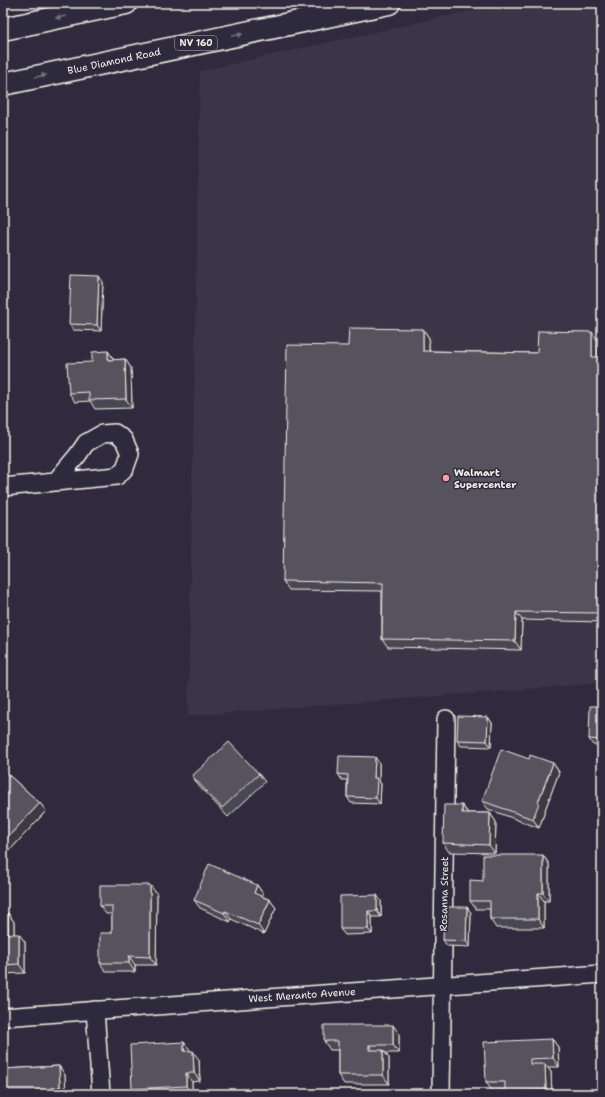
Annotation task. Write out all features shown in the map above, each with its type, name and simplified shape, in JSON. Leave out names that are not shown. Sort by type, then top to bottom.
[{"type":"highway","points":[[3,29],[126,3]]},
{"type":"highway","name":"Blue Diamond Road","points":[[3,84],[389,3]]},
{"type":"street","points":[[3,487],[55,482]]},
{"type":"street","name":"Rosanna Street","points":[[441,1094],[446,719]]},
{"type":"street","name":"West Meranto Avenue","points":[[3,1017],[602,974]]},
{"type":"street","points":[[95,1010],[101,1094]]},
{"type":"shaded area","points":[[506,3],[602,3],[602,683],[188,716],[200,71]]},
{"type":"building","points":[[71,275],[99,276],[97,325],[69,324]]},
{"type":"building","name":"Walmart Supercenter","points":[[349,328],[423,329],[423,351],[537,353],[538,331],[592,332],[592,357],[602,357],[602,613],[516,612],[515,641],[382,639],[383,583],[283,581],[287,345],[348,346]]},
{"type":"building","points":[[108,351],[108,360],[125,359],[126,399],[89,400],[89,392],[69,393],[67,363],[92,362],[92,352]]},
{"type":"building","points":[[590,706],[602,706],[602,740],[589,739]]},
{"type":"building","points":[[458,716],[488,717],[487,741],[457,740]]},
{"type":"building","points":[[229,742],[259,774],[222,808],[192,776]]},
{"type":"building","points":[[501,749],[529,759],[530,755],[553,763],[533,819],[482,801]]},
{"type":"building","points":[[339,756],[375,757],[374,778],[377,778],[376,798],[347,797],[348,775],[338,774]]},
{"type":"building","points":[[3,770],[40,803],[4,841],[3,841]]},
{"type":"building","points":[[444,805],[462,805],[462,813],[490,813],[489,845],[443,843]]},
{"type":"building","points":[[483,855],[543,855],[543,893],[538,893],[538,919],[490,919],[490,901],[470,901],[470,880],[483,881]]},
{"type":"building","points":[[209,864],[257,885],[254,893],[270,900],[258,925],[194,900]]},
{"type":"building","points":[[100,885],[150,885],[150,957],[129,956],[129,963],[100,963],[100,933],[112,933],[112,906],[100,906]]},
{"type":"building","points":[[377,895],[377,911],[368,911],[368,929],[340,929],[340,896]]},
{"type":"building","points":[[444,907],[467,907],[466,941],[443,940]]},
{"type":"building","points":[[8,913],[8,934],[19,934],[19,964],[3,965],[3,914]]},
{"type":"building","points":[[324,1025],[393,1025],[393,1045],[369,1045],[369,1050],[383,1050],[383,1075],[338,1075],[338,1041],[324,1041]]},
{"type":"building","points":[[552,1039],[553,1058],[530,1059],[530,1064],[545,1064],[546,1090],[505,1092],[505,1082],[486,1082],[484,1042]]},
{"type":"building","points":[[184,1042],[184,1051],[193,1051],[194,1073],[186,1073],[186,1086],[132,1089],[130,1045]]},
{"type":"building","points":[[59,1066],[60,1087],[51,1088],[51,1094],[4,1094],[3,1069]]},
{"type":"place","name":"Walmart Supercenter","points":[[446,478]]}]
